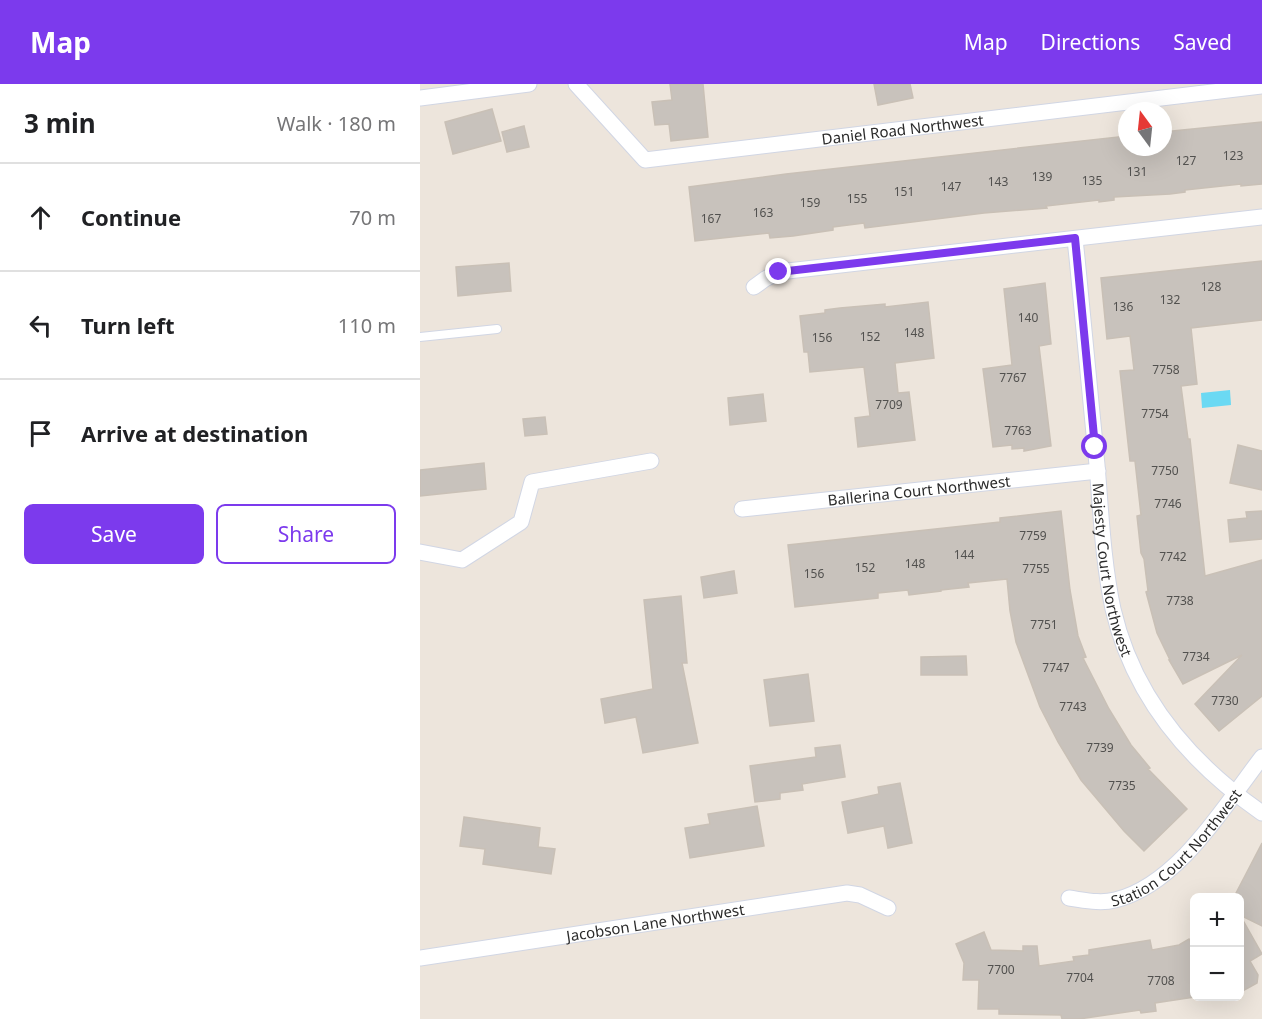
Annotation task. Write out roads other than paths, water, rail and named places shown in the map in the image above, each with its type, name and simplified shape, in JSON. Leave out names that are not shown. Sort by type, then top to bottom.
[{"type":"street","points":[[420,98],[529,84]]},
{"type":"street","name":"Daniel Road Northwest","points":[[576,84],[645,160],[1262,86]]},
{"type":"street","points":[[754,287],[779,272],[1262,217]]},
{"type":"street","name":"Majesty Court Northwest","points":[[1075,238],[1108,582],[1120,635],[1130,661],[1156,711],[1177,739],[1205,768],[1262,813]]},
{"type":"street","points":[[420,552],[462,560],[520,522],[532,482],[651,461]]},
{"type":"street","name":"Ballerina Court Northwest","points":[[742,509],[1098,471]]},
{"type":"street","name":"Station Court Northwest","points":[[1069,897],[1100,902],[1114,901],[1135,894],[1154,882],[1185,856],[1262,757]]},
{"type":"street","name":"Jacobson Lane Northwest","points":[[420,958],[847,893],[861,895],[888,908]]},
{"type":"lane","points":[[420,337],[497,329]]},
{"type":"water","points":[[1230,390],[1231,405],[1202,408],[1201,393]]}]
